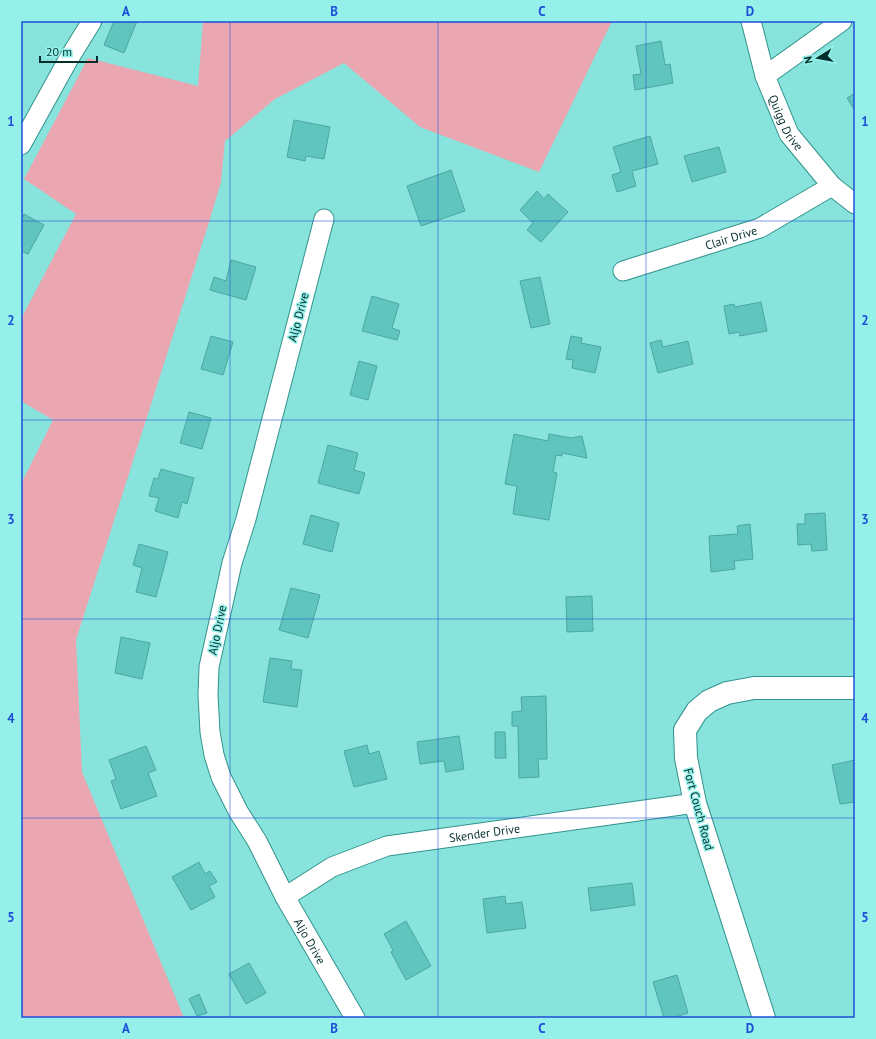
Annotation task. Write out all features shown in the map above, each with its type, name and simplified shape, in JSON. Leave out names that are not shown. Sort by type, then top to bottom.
[{"type":"street","points":[[21,145],[68,60],[92,21]]},
{"type":"street","name":"Quigg Drive","points":[[751,21],[765,76],[789,134],[832,186],[855,204]]},
{"type":"street","points":[[765,76],[842,21]]},
{"type":"street","name":"Clair Drive","points":[[623,271],[760,228],[832,186]]},
{"type":"street","name":"Aljo Drive","points":[[324,219],[246,519],[232,563],[209,667],[208,695],[210,732],[214,755],[221,777],[238,811],[257,840],[285,897],[355,1018]]},
{"type":"street","name":"Fort Couch Road","points":[[764,1018],[695,803],[686,758],[685,730],[697,711],[709,701],[727,693],[754,688],[855,688]]},
{"type":"street","name":"Skender Drive","points":[[285,897],[332,867],[387,846],[695,803]]},
{"type":"shaded area","points":[[203,21],[612,21],[539,172],[420,127],[344,63],[275,99],[225,141],[221,182],[210,219],[76,640],[82,772],[184,1018],[21,1018],[21,484],[53,420],[21,401],[21,319],[76,214],[24,179],[88,58],[198,86]]},
{"type":"building","points":[[114,21],[137,21],[124,53],[104,45]]},
{"type":"building","points":[[661,41],[665,65],[670,64],[673,83],[635,90],[633,75],[641,74],[636,46]]},
{"type":"building","points":[[855,93],[855,111],[847,98]]},
{"type":"building","points":[[294,120],[330,127],[324,159],[306,156],[305,161],[287,157]]},
{"type":"building","points":[[650,136],[658,164],[632,171],[636,186],[617,192],[612,175],[621,172],[613,147]]},
{"type":"building","points":[[719,147],[726,172],[692,182],[684,156]]},
{"type":"building","points":[[451,170],[465,211],[421,226],[407,186]]},
{"type":"building","points":[[537,191],[544,199],[548,194],[568,212],[541,242],[527,230],[533,223],[520,210]]},
{"type":"building","points":[[24,214],[44,225],[28,254],[21,251],[21,220]]},
{"type":"building","points":[[231,260],[256,267],[246,300],[210,290],[214,277],[226,281]]},
{"type":"building","points":[[540,277],[550,324],[531,328],[520,281]]},
{"type":"building","points":[[372,296],[399,304],[392,328],[400,331],[397,340],[362,331]]},
{"type":"building","points":[[761,302],[767,331],[740,336],[739,332],[729,334],[724,306],[734,304],[735,307]]},
{"type":"building","points":[[211,336],[233,342],[223,375],[201,369]]},
{"type":"building","points":[[571,336],[582,338],[581,343],[601,347],[595,373],[572,368],[573,360],[566,359]]},
{"type":"building","points":[[661,340],[663,347],[688,341],[693,364],[658,373],[650,343]]},
{"type":"building","points":[[359,361],[377,366],[368,400],[350,395]]},
{"type":"building","points":[[189,412],[211,418],[202,449],[180,443]]},
{"type":"building","points":[[514,434],[548,441],[549,434],[571,438],[582,436],[587,458],[562,453],[562,456],[556,455],[553,472],[557,473],[549,520],[513,514],[517,486],[505,484]]},
{"type":"building","points":[[328,445],[358,453],[354,470],[365,473],[359,494],[318,483]]},
{"type":"building","points":[[161,469],[194,478],[187,504],[182,502],[178,518],[155,511],[159,498],[149,496],[154,478],[158,479]]},
{"type":"building","points":[[825,513],[827,550],[812,551],[811,544],[798,545],[797,524],[805,524],[805,514]]},
{"type":"building","points":[[311,515],[339,523],[332,552],[303,544]]},
{"type":"building","points":[[750,524],[753,559],[734,561],[735,569],[711,572],[709,536],[738,534],[737,526]]},
{"type":"building","points":[[139,544],[168,552],[156,597],[136,592],[142,568],[133,565]]},
{"type":"building","points":[[291,588],[320,595],[308,638],[279,630]]},
{"type":"building","points":[[592,596],[593,631],[567,632],[566,597]]},
{"type":"building","points":[[121,637],[150,643],[142,679],[115,673]]},
{"type":"building","points":[[270,658],[292,661],[291,669],[302,670],[297,707],[263,702]]},
{"type":"building","points":[[546,696],[547,759],[538,759],[539,777],[519,778],[518,726],[512,726],[512,712],[522,711],[521,697]]},
{"type":"building","points":[[495,732],[505,732],[506,758],[495,758]]},
{"type":"building","points":[[459,736],[464,769],[446,772],[444,761],[420,764],[417,742]]},
{"type":"building","points":[[367,745],[369,754],[379,751],[387,779],[354,787],[344,751]]},
{"type":"building","points":[[146,746],[156,770],[148,773],[157,796],[121,809],[111,781],[116,779],[109,760]]},
{"type":"building","points":[[855,760],[855,802],[840,804],[832,765]]},
{"type":"building","points":[[199,862],[205,874],[210,871],[217,882],[209,886],[215,897],[191,910],[172,877]]},
{"type":"building","points":[[632,883],[635,905],[591,911],[588,888]]},
{"type":"building","points":[[505,896],[506,904],[522,902],[526,928],[487,933],[483,899]]},
{"type":"building","points":[[406,921],[431,966],[406,980],[391,952],[393,950],[384,934]]},
{"type":"building","points":[[249,963],[266,993],[246,1004],[229,974]]},
{"type":"building","points":[[677,975],[688,1013],[672,1018],[664,1018],[653,982]]},
{"type":"building","points":[[199,994],[207,1013],[197,1016],[189,999]]}]
